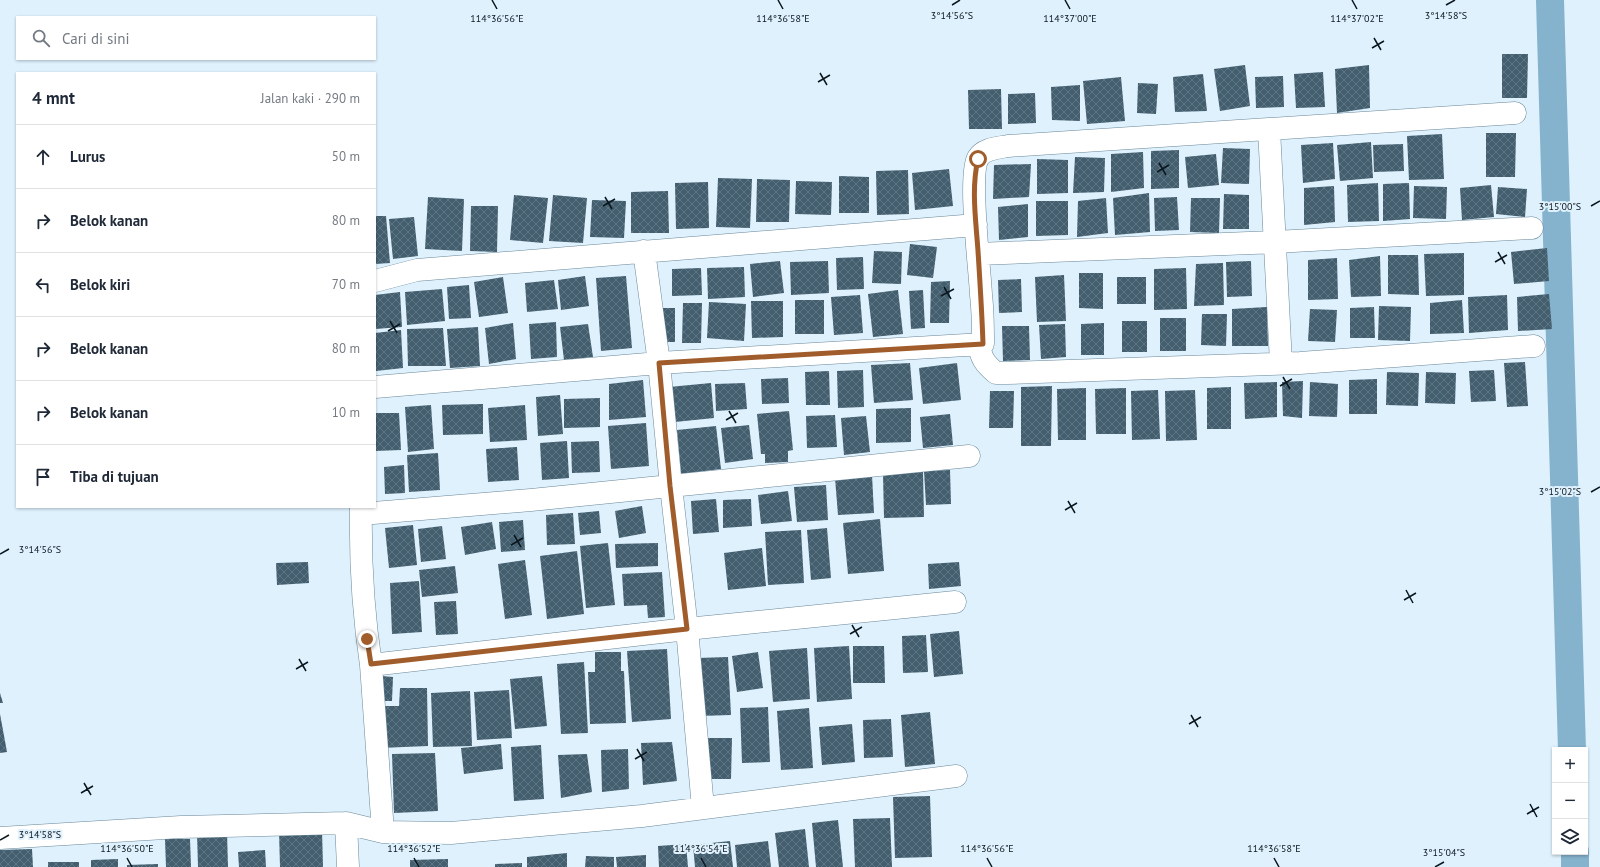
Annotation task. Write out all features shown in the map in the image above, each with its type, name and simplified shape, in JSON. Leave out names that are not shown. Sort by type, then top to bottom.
[{"type":"street","points":[[376,387],[659,363],[983,344],[976,225],[975,171],[978,159],[983,152],[1008,146],[1515,113]]},
{"type":"street","points":[[1269,129],[1281,363]]},
{"type":"street","points":[[376,281],[417,270],[976,225]]},
{"type":"street","points":[[978,254],[1274,242],[1532,228]]},
{"type":"street","points":[[644,251],[659,363],[670,486],[687,629],[703,808]]},
{"type":"street","points":[[978,344],[982,360],[996,373],[1281,363],[1534,346]]},
{"type":"street","points":[[383,832],[371,664],[362,580],[361,510],[531,500],[969,456]]},
{"type":"street","points":[[371,664],[687,629],[955,602]]},
{"type":"street","points":[[0,838],[181,828],[346,823],[383,832],[451,834],[642,816],[956,776]]},
{"type":"street","points":[[346,823],[348,867]]},
{"type":"building","points":[[1502,54],[1528,54],[1527,98],[1502,98]]},
{"type":"building","points":[[1245,65],[1250,106],[1220,111],[1214,69]]},
{"type":"building","points":[[1369,65],[1370,108],[1337,113],[1335,69]]},
{"type":"building","points":[[1323,72],[1325,107],[1296,108],[1294,74]]},
{"type":"building","points":[[1203,74],[1207,111],[1175,112],[1173,77]]},
{"type":"building","points":[[1283,76],[1284,107],[1256,108],[1255,77]]},
{"type":"building","points":[[1121,77],[1125,121],[1087,124],[1083,81]]},
{"type":"building","points":[[1138,83],[1158,84],[1156,114],[1137,113]]},
{"type":"building","points":[[1080,85],[1080,121],[1052,120],[1051,87]]},
{"type":"building","points":[[1001,89],[1002,129],[969,129],[968,90]]},
{"type":"building","points":[[1035,93],[1036,123],[1008,124],[1008,94]]},
{"type":"building","points":[[1486,133],[1516,133],[1515,177],[1486,177]]},
{"type":"building","points":[[1442,134],[1444,179],[1409,180],[1407,136]]},
{"type":"building","points":[[1371,142],[1373,178],[1340,181],[1337,145]]},
{"type":"building","points":[[1333,143],[1335,179],[1303,183],[1301,145]]},
{"type":"building","points":[[1403,144],[1404,171],[1374,172],[1373,145]]},
{"type":"building","points":[[1223,148],[1250,149],[1249,184],[1221,183]]},
{"type":"building","points":[[1179,150],[1179,188],[1151,189],[1151,151]]},
{"type":"building","points":[[1143,152],[1144,188],[1111,192],[1111,154]]},
{"type":"building","points":[[1216,154],[1219,185],[1188,188],[1185,157]]},
{"type":"building","points":[[1075,157],[1105,158],[1104,192],[1073,193]]},
{"type":"building","points":[[1037,159],[1068,160],[1068,193],[1037,194]]},
{"type":"building","points":[[1031,164],[1029,197],[993,199],[994,165]]},
{"type":"building","points":[[949,169],[953,206],[915,210],[912,173]]},
{"type":"building","points":[[908,170],[909,214],[877,215],[876,171]]},
{"type":"building","points":[[839,176],[869,177],[869,213],[839,213]]},
{"type":"building","points":[[718,178],[752,179],[750,228],[716,227]]},
{"type":"building","points":[[757,179],[790,180],[789,222],[756,222]]},
{"type":"building","points":[[796,181],[832,182],[831,215],[795,214]]},
{"type":"building","points":[[708,182],[709,228],[676,229],[675,183]]},
{"type":"building","points":[[1378,183],[1379,221],[1348,222],[1347,185]]},
{"type":"building","points":[[1409,183],[1410,219],[1383,221],[1383,184]]},
{"type":"building","points":[[1491,185],[1494,217],[1462,220],[1460,188]]},
{"type":"building","points":[[1334,186],[1335,222],[1304,225],[1304,188]]},
{"type":"building","points":[[1414,186],[1447,187],[1446,219],[1413,218]]},
{"type":"building","points":[[1498,187],[1527,189],[1525,217],[1496,214]]},
{"type":"building","points":[[668,191],[669,233],[631,233],[631,192]]},
{"type":"building","points":[[1149,193],[1150,232],[1115,235],[1113,198]]},
{"type":"building","points":[[1224,194],[1249,195],[1249,229],[1223,229]]},
{"type":"building","points":[[514,195],[548,198],[543,243],[510,240]]},
{"type":"building","points":[[553,195],[587,198],[583,243],[549,241]]},
{"type":"building","points":[[428,197],[464,199],[462,251],[425,249]]},
{"type":"building","points":[[1177,197],[1179,230],[1155,231],[1154,198]]},
{"type":"building","points":[[1106,198],[1108,233],[1077,237],[1078,201]]},
{"type":"building","points":[[1191,198],[1220,198],[1219,233],[1190,232]]},
{"type":"building","points":[[592,200],[626,201],[624,238],[590,237]]},
{"type":"building","points":[[1036,201],[1068,201],[1068,235],[1036,236]]},
{"type":"building","points":[[1028,204],[1028,237],[999,240],[998,207]]},
{"type":"building","points":[[471,206],[498,206],[497,252],[470,251]]},
{"type":"building","points":[[376,216],[386,216],[390,263],[376,264]]},
{"type":"building","points":[[414,217],[418,256],[393,259],[389,219]]},
{"type":"building","points":[[910,244],[937,247],[933,278],[907,275]]},
{"type":"building","points":[[1547,248],[1549,281],[1514,284],[1511,252]]},
{"type":"building","points":[[874,251],[902,252],[901,284],[872,283]]},
{"type":"building","points":[[1464,253],[1464,295],[1426,296],[1424,254]]},
{"type":"building","points":[[1388,255],[1418,255],[1419,295],[1388,294]]},
{"type":"building","points":[[1380,256],[1381,296],[1351,297],[1349,260]]},
{"type":"building","points":[[863,257],[864,289],[837,290],[836,258]]},
{"type":"building","points":[[1337,258],[1338,299],[1308,300],[1308,260]]},
{"type":"building","points":[[780,261],[784,293],[753,297],[750,264]]},
{"type":"building","points":[[828,261],[829,293],[791,295],[790,262]]},
{"type":"building","points":[[1251,261],[1252,296],[1227,297],[1226,262]]},
{"type":"building","points":[[1223,263],[1224,305],[1194,306],[1196,264]]},
{"type":"building","points":[[744,267],[745,297],[708,299],[707,268]]},
{"type":"building","points":[[701,268],[702,295],[672,296],[672,269]]},
{"type":"building","points":[[1186,268],[1187,309],[1154,310],[1154,269]]},
{"type":"building","points":[[1079,273],[1103,273],[1103,309],[1079,308]]},
{"type":"building","points":[[1064,275],[1066,321],[1037,322],[1035,277]]},
{"type":"building","points":[[585,276],[589,306],[561,310],[558,280]]},
{"type":"building","points":[[626,276],[632,348],[601,351],[596,278]]},
{"type":"building","points":[[503,277],[508,313],[479,317],[474,282]]},
{"type":"building","points":[[1117,277],[1146,277],[1146,304],[1117,304]]},
{"type":"building","points":[[1021,279],[1022,312],[999,313],[998,280]]},
{"type":"building","points":[[554,280],[558,309],[527,312],[525,283]]},
{"type":"building","points":[[950,281],[949,323],[930,323],[931,282]]},
{"type":"building","points":[[469,285],[471,318],[449,319],[447,287]]},
{"type":"building","points":[[442,289],[445,321],[407,325],[405,292]]},
{"type":"building","points":[[898,290],[903,334],[873,337],[868,294]]},
{"type":"building","points":[[923,290],[925,328],[911,329],[909,291]]},
{"type":"building","points":[[400,292],[402,327],[376,329],[376,295]]},
{"type":"building","points":[[1549,294],[1552,329],[1518,331],[1517,297]]},
{"type":"building","points":[[860,295],[863,333],[834,335],[831,297]]},
{"type":"building","points":[[1507,295],[1508,330],[1469,333],[1468,297]]},
{"type":"building","points":[[795,300],[824,300],[824,334],[795,334]]},
{"type":"building","points":[[1462,300],[1464,333],[1430,334],[1430,303]]},
{"type":"building","points":[[751,301],[783,301],[783,337],[752,338]]},
{"type":"building","points":[[709,302],[746,304],[744,341],[707,338]]},
{"type":"building","points":[[683,303],[702,303],[701,343],[682,343]]},
{"type":"building","points":[[1379,306],[1411,307],[1410,341],[1378,340]]},
{"type":"building","points":[[1267,307],[1268,346],[1232,346],[1232,309]]},
{"type":"building","points":[[1374,307],[1375,338],[1350,338],[1350,308]]},
{"type":"building","points":[[658,308],[675,308],[675,342],[658,342]]},
{"type":"building","points":[[1310,309],[1337,310],[1335,342],[1308,341]]},
{"type":"building","points":[[1202,314],[1227,314],[1226,346],[1201,345]]},
{"type":"building","points":[[1160,318],[1186,318],[1186,351],[1160,351]]},
{"type":"building","points":[[1122,321],[1147,321],[1147,352],[1122,352]]},
{"type":"building","points":[[556,322],[557,357],[531,359],[529,324]]},
{"type":"building","points":[[513,323],[516,359],[489,364],[485,328]]},
{"type":"building","points":[[1104,323],[1104,355],[1081,355],[1081,324]]},
{"type":"building","points":[[588,324],[593,357],[564,360],[560,327]]},
{"type":"building","points":[[1065,324],[1066,357],[1041,359],[1039,325]]},
{"type":"building","points":[[1002,326],[1029,326],[1030,360],[1003,361]]},
{"type":"building","points":[[478,327],[480,366],[450,368],[447,329]]},
{"type":"building","points":[[443,328],[446,366],[408,366],[407,329]]},
{"type":"building","points":[[401,330],[403,368],[376,371],[376,333]]},
{"type":"building","points":[[1525,362],[1528,406],[1507,407],[1504,363]]},
{"type":"building","points":[[910,363],[913,400],[874,403],[871,365]]},
{"type":"building","points":[[957,363],[961,400],[923,404],[919,368]]},
{"type":"building","points":[[863,370],[864,407],[838,408],[837,371]]},
{"type":"building","points":[[1494,370],[1496,401],[1471,402],[1469,371]]},
{"type":"building","points":[[829,371],[830,405],[806,405],[805,372]]},
{"type":"building","points":[[1387,372],[1419,373],[1418,406],[1386,405]]},
{"type":"building","points":[[1426,372],[1456,373],[1455,404],[1425,403]]},
{"type":"building","points":[[788,378],[789,403],[762,404],[761,379]]},
{"type":"building","points":[[1377,379],[1377,414],[1349,414],[1349,380]]},
{"type":"building","points":[[643,380],[646,417],[609,420],[609,384]]},
{"type":"building","points":[[1303,381],[1302,418],[1283,416],[1282,382]]},
{"type":"building","points":[[1277,382],[1277,417],[1245,419],[1244,383]]},
{"type":"building","points":[[1310,382],[1338,384],[1337,417],[1309,416]]},
{"type":"building","points":[[711,383],[714,418],[675,422],[669,387]]},
{"type":"building","points":[[745,383],[747,409],[716,411],[715,384]]},
{"type":"building","points":[[1052,386],[1051,446],[1021,446],[1021,387]]},
{"type":"building","points":[[1231,387],[1231,429],[1207,429],[1207,388]]},
{"type":"building","points":[[1086,388],[1086,440],[1058,440],[1057,389]]},
{"type":"building","points":[[1126,388],[1126,434],[1096,434],[1095,389]]},
{"type":"building","points":[[1158,390],[1160,439],[1132,440],[1131,391]]},
{"type":"building","points":[[1195,390],[1197,440],[1166,441],[1165,391]]},
{"type":"building","points":[[990,391],[1014,391],[1013,428],[989,428]]},
{"type":"building","points":[[560,395],[563,434],[538,436],[536,397]]},
{"type":"building","points":[[600,398],[600,427],[564,428],[564,399]]},
{"type":"building","points":[[483,404],[483,434],[443,435],[442,405]]},
{"type":"building","points":[[431,405],[434,449],[408,452],[405,407]]},
{"type":"building","points":[[525,405],[527,440],[490,442],[488,408]]},
{"type":"building","points":[[911,408],[911,442],[876,443],[876,409]]},
{"type":"building","points":[[789,411],[793,450],[788,451],[788,462],[765,463],[765,454],[761,454],[757,414]]},
{"type":"building","points":[[376,413],[399,413],[401,450],[376,451]]},
{"type":"building","points":[[950,414],[953,445],[923,448],[920,417]]},
{"type":"building","points":[[835,415],[837,447],[807,448],[806,416]]},
{"type":"building","points":[[866,416],[870,452],[844,455],[841,418]]},
{"type":"building","points":[[646,423],[649,466],[611,469],[608,426]]},
{"type":"building","points":[[749,425],[753,459],[725,463],[721,428]]},
{"type":"building","points":[[716,426],[721,469],[681,474],[677,430]]},
{"type":"building","points":[[567,441],[569,478],[542,480],[540,443]]},
{"type":"building","points":[[599,441],[600,472],[572,473],[571,442]]},
{"type":"building","points":[[517,447],[519,480],[488,482],[486,449]]},
{"type":"building","points":[[438,453],[440,490],[409,492],[407,455]]},
{"type":"building","points":[[404,465],[405,493],[385,494],[384,467]]},
{"type":"building","points":[[950,470],[951,504],[926,505],[924,471]]},
{"type":"building","points":[[923,472],[924,517],[884,518],[883,473]]},
{"type":"building","points":[[872,475],[874,513],[838,515],[835,478]]},
{"type":"building","points":[[826,485],[828,520],[797,522],[794,487]]},
{"type":"building","points":[[788,491],[792,521],[761,524],[758,495]]},
{"type":"building","points":[[716,499],[719,532],[693,534],[691,501]]},
{"type":"building","points":[[751,499],[752,526],[723,528],[723,500]]},
{"type":"building","points":[[642,506],[646,533],[619,538],[615,511]]},
{"type":"building","points":[[599,511],[601,533],[580,535],[578,513]]},
{"type":"building","points":[[573,513],[575,544],[547,545],[546,515]]},
{"type":"building","points":[[880,519],[884,571],[848,574],[843,523]]},
{"type":"building","points":[[523,520],[525,550],[501,552],[499,522]]},
{"type":"building","points":[[492,522],[496,549],[465,555],[461,527]]},
{"type":"building","points":[[413,525],[417,565],[389,568],[385,528]]},
{"type":"building","points":[[442,526],[446,559],[421,562],[418,529]]},
{"type":"building","points":[[827,528],[831,578],[811,580],[807,530]]},
{"type":"building","points":[[801,530],[804,583],[768,585],[765,532]]},
{"type":"building","points":[[608,543],[615,605],[586,608],[580,546]]},
{"type":"building","points":[[658,543],[658,566],[616,568],[615,544]]},
{"type":"building","points":[[762,548],[766,586],[728,590],[724,553]]},
{"type":"building","points":[[577,551],[584,614],[547,619],[540,556]]},
{"type":"building","points":[[525,560],[532,615],[505,619],[498,564]]},
{"type":"building","points":[[308,562],[309,583],[277,585],[276,563]]},
{"type":"building","points":[[959,562],[961,586],[929,589],[928,564]]},
{"type":"building","points":[[455,566],[458,593],[422,597],[419,570]]},
{"type":"building","points":[[662,572],[665,617],[648,618],[647,605],[624,606],[622,574]]},
{"type":"building","points":[[419,581],[422,632],[392,634],[390,583]]},
{"type":"building","points":[[456,601],[458,634],[436,635],[434,602]]},
{"type":"building","points":[[959,631],[963,674],[934,677],[930,634]]},
{"type":"building","points":[[926,635],[928,672],[903,673],[902,636]]},
{"type":"building","points":[[849,646],[852,699],[817,702],[814,648]]},
{"type":"building","points":[[853,646],[884,646],[885,683],[853,683]]},
{"type":"building","points":[[807,648],[810,699],[773,702],[769,651]]},
{"type":"building","points":[[667,649],[671,719],[632,722],[627,651]]},
{"type":"building","points":[[595,652],[621,652],[621,671],[624,671],[626,723],[590,724],[588,672],[595,672]]},
{"type":"building","points":[[758,652],[763,688],[737,692],[732,656]]},
{"type":"building","points":[[728,657],[731,715],[699,716],[697,658]]},
{"type":"building","points":[[584,662],[588,733],[561,734],[557,664]]},
{"type":"building","points":[[382,676],[393,677],[392,701],[381,701]]},
{"type":"building","points":[[542,676],[547,726],[515,729],[510,679]]},
{"type":"building","points":[[400,688],[427,688],[428,746],[380,748],[379,706],[399,706]]},
{"type":"building","points":[[509,690],[512,738],[477,740],[474,692]]},
{"type":"building","points":[[470,691],[472,746],[433,747],[431,693]]},
{"type":"building","points":[[0,693],[3,703],[0,703]]},
{"type":"building","points":[[768,707],[770,762],[742,763],[740,708]]},
{"type":"building","points":[[809,708],[813,768],[781,770],[777,711]]},
{"type":"building","points":[[930,712],[935,764],[905,767],[901,715]]},
{"type":"building","points":[[0,714],[7,752],[0,753]]},
{"type":"building","points":[[891,719],[893,757],[864,758],[863,720]]},
{"type":"building","points":[[852,724],[855,762],[822,765],[819,727]]},
{"type":"building","points":[[705,738],[732,738],[731,779],[705,779]]},
{"type":"building","points":[[672,742],[677,781],[643,785],[641,743]]},
{"type":"building","points":[[501,744],[503,769],[464,774],[461,748]]},
{"type":"building","points":[[541,745],[544,799],[514,801],[511,747]]},
{"type":"building","points":[[628,749],[629,789],[602,792],[601,750]]},
{"type":"building","points":[[435,753],[438,811],[394,813],[392,754]]},
{"type":"building","points":[[587,754],[592,792],[561,798],[558,755]]},
{"type":"building","points":[[930,796],[932,857],[895,858],[893,797]]},
{"type":"building","points":[[890,818],[892,867],[855,867],[853,819]]},
{"type":"building","points":[[838,820],[843,867],[816,867],[812,823]]},
{"type":"building","points":[[805,829],[809,867],[779,867],[775,833]]},
{"type":"building","points":[[322,830],[323,867],[280,867],[279,831]]},
{"type":"building","points":[[197,832],[227,832],[228,867],[198,867]]},
{"type":"building","points":[[165,839],[190,839],[191,867],[166,867]]},
{"type":"building","points":[[730,841],[733,867],[695,867],[693,845]]},
{"type":"building","points":[[768,841],[771,867],[737,867],[735,845]]},
{"type":"building","points":[[686,844],[688,867],[659,867],[658,846]]},
{"type":"building","points":[[32,849],[33,867],[0,867],[0,850]]},
{"type":"building","points":[[265,850],[266,867],[239,867],[238,852]]},
{"type":"building","points":[[567,853],[567,867],[527,867],[527,857]]},
{"type":"building","points":[[646,855],[646,867],[617,867],[616,857]]},
{"type":"building","points":[[586,856],[614,857],[614,867],[585,867]]},
{"type":"building","points":[[118,859],[118,867],[91,867],[91,860]]},
{"type":"building","points":[[448,859],[448,867],[410,867],[410,860]]},
{"type":"building","points":[[48,862],[79,862],[79,867],[48,867]]},
{"type":"building","points":[[522,863],[522,867],[495,867],[495,864]]},
{"type":"building","points":[[158,864],[158,867],[127,867],[127,865]]},
{"type":"waterway","points":[[1550,0],[1572,747]]},
{"type":"waterway","points":[[1575,855],[1575,867]]},
{"type":"route","points":[[367,639],[371,664],[687,629],[670,486],[659,363],[983,344],[982,298],[975,199],[975,171],[978,159]]}]
